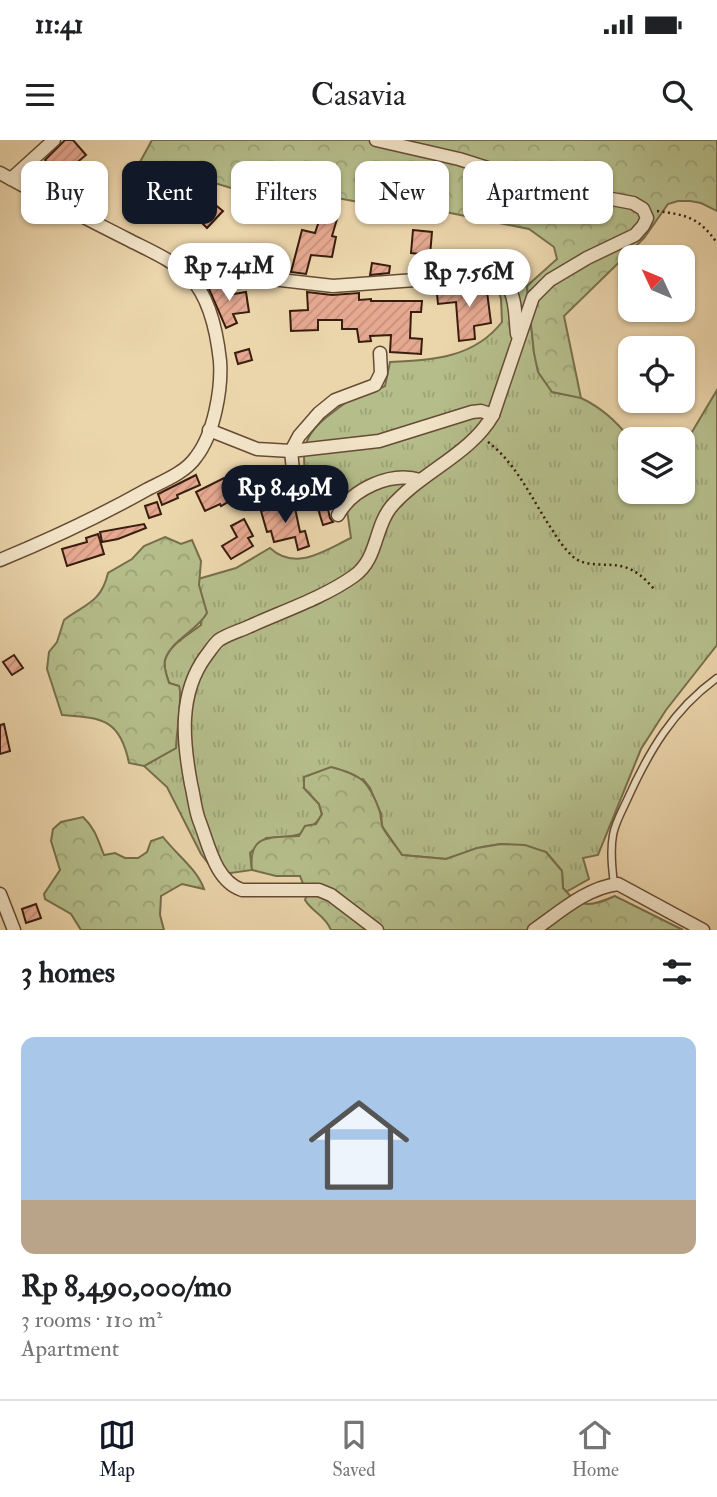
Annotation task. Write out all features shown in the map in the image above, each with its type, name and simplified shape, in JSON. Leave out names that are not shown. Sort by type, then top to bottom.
[{"type":"street","points":[[0,560],[73,529],[186,467],[196,458],[209,430],[219,394],[219,352],[208,308],[197,286],[188,276],[147,249],[5,176],[54,140]]},
{"type":"street","points":[[376,140],[459,159],[548,187],[633,203],[643,209],[647,218],[635,235],[587,258],[550,280],[533,297],[493,415],[479,436],[420,480],[388,511],[366,565],[354,576],[320,594],[218,641],[191,681],[187,698],[184,745],[197,815],[219,871],[232,887],[242,890],[319,890],[331,895],[377,930]]},
{"type":"street","points":[[188,276],[219,273],[333,286],[484,275],[498,277],[507,284],[513,297],[518,343]]},
{"type":"street","points":[[296,499],[291,451],[306,428],[335,400],[375,385],[381,373],[380,353]]},
{"type":"street","points":[[209,430],[257,449],[291,451],[379,441],[472,412],[481,411],[493,415]]},
{"type":"street","points":[[338,515],[351,497],[371,486],[408,476],[420,480]]},
{"type":"street","points":[[534,930],[580,898],[614,884],[704,930]]},
{"type":"street","points":[[0,894],[14,930]]},
{"type":"lane","points":[[614,884],[611,860],[613,833],[633,787],[660,735],[687,704],[717,678]]},
{"type":"path","points":[[643,209],[687,215],[708,230],[717,243]]},
{"type":"path","points":[[479,436],[497,449],[510,465],[555,535],[576,559],[595,565],[615,565],[631,569],[644,577],[654,589]]},
{"type":"green space","points":[[152,140],[717,140],[717,211],[690,201],[668,204],[637,245],[618,245],[618,263],[564,316],[581,398],[552,392],[538,372],[534,353],[527,286],[557,259],[554,247],[529,229],[504,224],[613,224],[613,161],[463,161],[463,216],[449,213],[449,161],[355,161],[355,201],[341,199],[341,161],[231,161],[231,188],[217,184],[217,161],[141,161]]},
{"type":"green space","points":[[527,286],[534,353],[552,392],[578,397],[588,402],[620,427],[618,504],[695,504],[695,427],[717,390],[717,645],[666,710],[641,749],[598,855],[583,858],[589,879],[566,892],[563,888],[562,871],[546,852],[501,844],[482,847],[446,859],[402,855],[382,826],[381,814],[370,788],[363,779],[304,788],[319,804],[322,815],[316,823],[298,835],[266,838],[250,853],[252,870],[217,875],[201,854],[167,787],[144,766],[176,748],[179,686],[169,683],[165,663],[167,655],[175,645],[201,625],[198,579],[236,568],[270,548],[280,555],[300,559],[321,553],[351,538],[347,510],[336,502],[327,484],[309,490],[304,466],[308,438],[321,421],[349,400],[385,386],[390,362],[452,355],[479,343],[491,334],[502,322],[498,288]]},
{"type":"green space","points":[[165,537],[181,544],[192,540],[201,561],[199,585],[207,613],[173,647],[165,660],[169,683],[179,686],[180,690],[176,748],[144,766],[129,763],[120,737],[107,723],[88,717],[62,715],[47,669],[49,652],[57,642],[64,620],[97,597],[108,573],[132,559],[144,546]]},
{"type":"green space","points":[[331,767],[350,773],[368,786],[380,812],[383,828],[402,855],[446,859],[477,848],[501,844],[525,845],[546,852],[562,871],[563,888],[575,900],[593,904],[615,896],[683,930],[331,930],[305,900],[307,894],[300,876],[276,876],[252,870],[252,858],[257,844],[263,840],[299,836],[305,826],[316,824],[322,814],[319,804],[304,788],[304,777]]},
{"type":"green space","points":[[83,817],[93,830],[104,855],[115,853],[125,858],[138,858],[147,852],[151,841],[163,837],[191,868],[204,889],[182,884],[161,896],[160,915],[164,930],[81,930],[71,914],[45,899],[44,894],[60,870],[51,841],[53,829],[61,822]]},
{"type":"building","points":[[65,140],[73,140],[86,155],[79,161],[45,160]]},
{"type":"building","points":[[217,206],[223,211],[217,217]]},
{"type":"building","points":[[318,224],[336,224],[332,236],[336,237],[332,257],[311,255],[306,274],[291,272],[302,230],[315,233]]},
{"type":"building","points":[[413,230],[432,232],[430,255],[411,253]]},
{"type":"building","points":[[372,263],[390,266],[389,273],[370,275]]},
{"type":"building","points":[[221,282],[228,283],[234,294],[246,292],[249,312],[233,314],[237,323],[226,328],[209,289]]},
{"type":"building","points":[[486,284],[491,323],[474,326],[475,339],[459,341],[456,302],[438,304],[437,294],[470,291],[470,285]]},
{"type":"building","points":[[307,292],[332,295],[359,293],[359,300],[371,301],[422,301],[421,312],[411,312],[410,338],[422,339],[421,354],[390,352],[391,335],[370,336],[371,341],[359,342],[357,329],[342,329],[342,320],[318,320],[318,330],[291,331],[290,311],[308,310]]},
{"type":"building","points":[[249,349],[252,360],[238,364],[235,353]]},
{"type":"building","points":[[196,475],[200,485],[162,505],[158,494]]},
{"type":"building","points":[[224,478],[235,498],[205,511],[196,492]]},
{"type":"building","points":[[325,496],[333,522],[323,525],[315,499]]},
{"type":"building","points":[[157,502],[161,514],[149,518],[145,506]]},
{"type":"building","points":[[290,505],[295,508],[300,532],[305,531],[309,546],[298,550],[295,537],[274,542],[271,531],[267,532],[261,511]]},
{"type":"building","points":[[244,519],[253,536],[248,538],[253,546],[231,559],[222,546],[237,537],[231,526]]},
{"type":"building","points":[[144,524],[146,528],[102,542],[100,532]]},
{"type":"building","points":[[98,534],[104,554],[67,566],[62,549],[87,542],[86,538]]},
{"type":"building","points":[[14,655],[23,668],[12,675],[3,662]]},
{"type":"building","points":[[4,724],[10,751],[0,754],[0,725]]},
{"type":"building","points":[[36,904],[41,918],[26,923],[22,909]]}]
